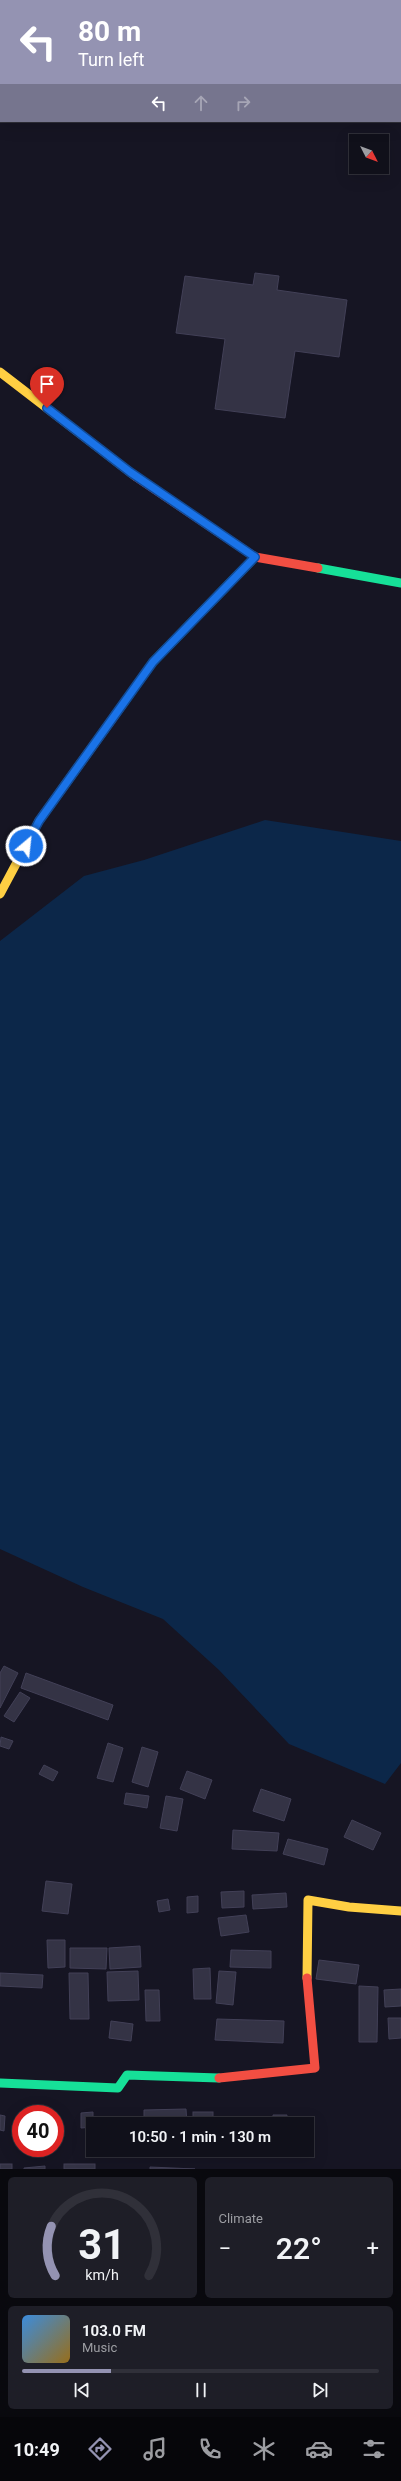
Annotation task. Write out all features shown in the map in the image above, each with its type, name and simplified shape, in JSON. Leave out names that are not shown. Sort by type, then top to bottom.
[{"type":"street","points":[[0,372],[130,472],[255,557],[401,583]]},
{"type":"street","points":[[0,894],[39,821],[153,662],[255,557]]},
{"type":"street","points":[[0,2083],[118,2088],[127,2075],[223,2078],[315,2068],[307,1979],[308,1900],[349,1907],[401,1911]]},
{"type":"water","points":[[265,820],[401,841],[401,1763],[385,1784],[289,1744],[219,1670],[163,1619],[83,1587],[0,1549],[0,941],[84,876],[144,860]]},
{"type":"building","points":[[255,273],[279,276],[277,290],[347,300],[339,357],[295,351],[285,418],[215,409],[225,339],[176,333],[185,276],[253,285]]},
{"type":"building","points":[[4,1666],[18,1673],[0,1708],[0,1673]]},
{"type":"building","points":[[26,1673],[113,1705],[108,1720],[21,1688]]},
{"type":"building","points":[[20,1692],[30,1698],[14,1722],[4,1716]]},
{"type":"building","points":[[1,1737],[13,1741],[9,1749],[0,1746]]},
{"type":"building","points":[[108,1743],[123,1748],[113,1782],[97,1778]]},
{"type":"building","points":[[142,1747],[158,1752],[148,1787],[132,1782]]},
{"type":"building","points":[[44,1765],[58,1772],[53,1781],[39,1774]]},
{"type":"building","points":[[187,1771],[212,1780],[205,1799],[180,1789]]},
{"type":"building","points":[[261,1789],[291,1799],[284,1821],[253,1811]]},
{"type":"building","points":[[126,1793],[149,1796],[147,1808],[124,1804]]},
{"type":"building","points":[[166,1796],[183,1799],[177,1831],[160,1828]]},
{"type":"building","points":[[352,1820],[381,1833],[373,1850],[344,1837]]},
{"type":"building","points":[[233,1830],[279,1833],[277,1851],[232,1849]]},
{"type":"building","points":[[288,1839],[328,1849],[324,1865],[283,1854]]},
{"type":"building","points":[[46,1881],[72,1884],[68,1914],[42,1911]]},
{"type":"building","points":[[244,1891],[244,1907],[222,1908],[221,1892]]},
{"type":"building","points":[[286,1893],[287,1907],[253,1909],[252,1895]]},
{"type":"building","points":[[198,1896],[198,1912],[187,1913],[187,1897]]},
{"type":"building","points":[[168,1899],[170,1910],[159,1912],[157,1901]]},
{"type":"building","points":[[246,1915],[249,1932],[221,1936],[218,1918]]},
{"type":"building","points":[[47,1940],[65,1940],[65,1967],[48,1968]]},
{"type":"building","points":[[140,1946],[141,1967],[110,1969],[109,1948]]},
{"type":"building","points":[[70,1948],[107,1948],[106,1969],[70,1968]]},
{"type":"building","points":[[231,1950],[271,1951],[271,1968],[230,1967]]},
{"type":"building","points":[[319,1960],[359,1965],[356,1984],[316,1979]]},
{"type":"building","points":[[210,1968],[211,1999],[194,1999],[193,1969]]},
{"type":"building","points":[[138,1971],[139,2000],[108,2001],[107,1972]]},
{"type":"building","points":[[219,1971],[236,1972],[233,2005],[216,2003]]},
{"type":"building","points":[[0,1973],[43,1975],[42,1988],[0,1986]]},
{"type":"building","points":[[69,1973],[88,1973],[89,2019],[70,2019]]},
{"type":"building","points":[[359,1986],[378,1987],[377,2042],[359,2042]]},
{"type":"building","points":[[401,1989],[401,2006],[385,2007],[384,1990]]},
{"type":"building","points":[[145,1990],[159,1990],[160,2021],[146,2021]]},
{"type":"building","points":[[388,2018],[401,2018],[401,2038],[389,2039]]},
{"type":"building","points":[[217,2019],[284,2021],[283,2043],[215,2040]]},
{"type":"building","points":[[111,2021],[133,2024],[131,2041],[109,2038]]},
{"type":"building","points":[[186,2109],[187,2117],[144,2117],[144,2110]]},
{"type":"building","points":[[93,2112],[93,2117],[86,2117],[86,2128],[81,2128],[81,2113]]},
{"type":"building","points":[[193,2112],[213,2112],[213,2117],[193,2117]]},
{"type":"building","points":[[0,2115],[5,2116],[4,2131],[0,2130]]},
{"type":"building","points":[[273,2115],[287,2115],[287,2117],[273,2117]]},
{"type":"building","points":[[0,2164],[12,2164],[12,2169],[0,2169]]},
{"type":"building","points":[[64,2164],[95,2164],[95,2169],[64,2169]]},
{"type":"building","points":[[45,2166],[45,2169],[24,2169],[24,2168]]},
{"type":"building","points":[[150,2167],[195,2169],[150,2169]]},
{"type":"traffic: fast","points":[[123,704],[153,662],[255,557]]},
{"type":"traffic: fast","points":[[318,568],[401,583]]},
{"type":"traffic: fast","points":[[0,2083],[118,2088],[127,2075],[219,2078]]},
{"type":"traffic: slow","points":[[0,372],[135,476]]},
{"type":"traffic: slow","points":[[0,894],[39,821],[123,704]]},
{"type":"traffic: slow","points":[[307,1978],[308,1900],[349,1907],[401,1911]]},
{"type":"traffic: jam","points":[[135,476],[255,557],[318,568]]},
{"type":"traffic: jam","points":[[219,2078],[315,2068],[307,1978]]},
{"type":"route","points":[[26,846],[39,821],[153,662],[255,557],[130,472],[47,408]]}]
